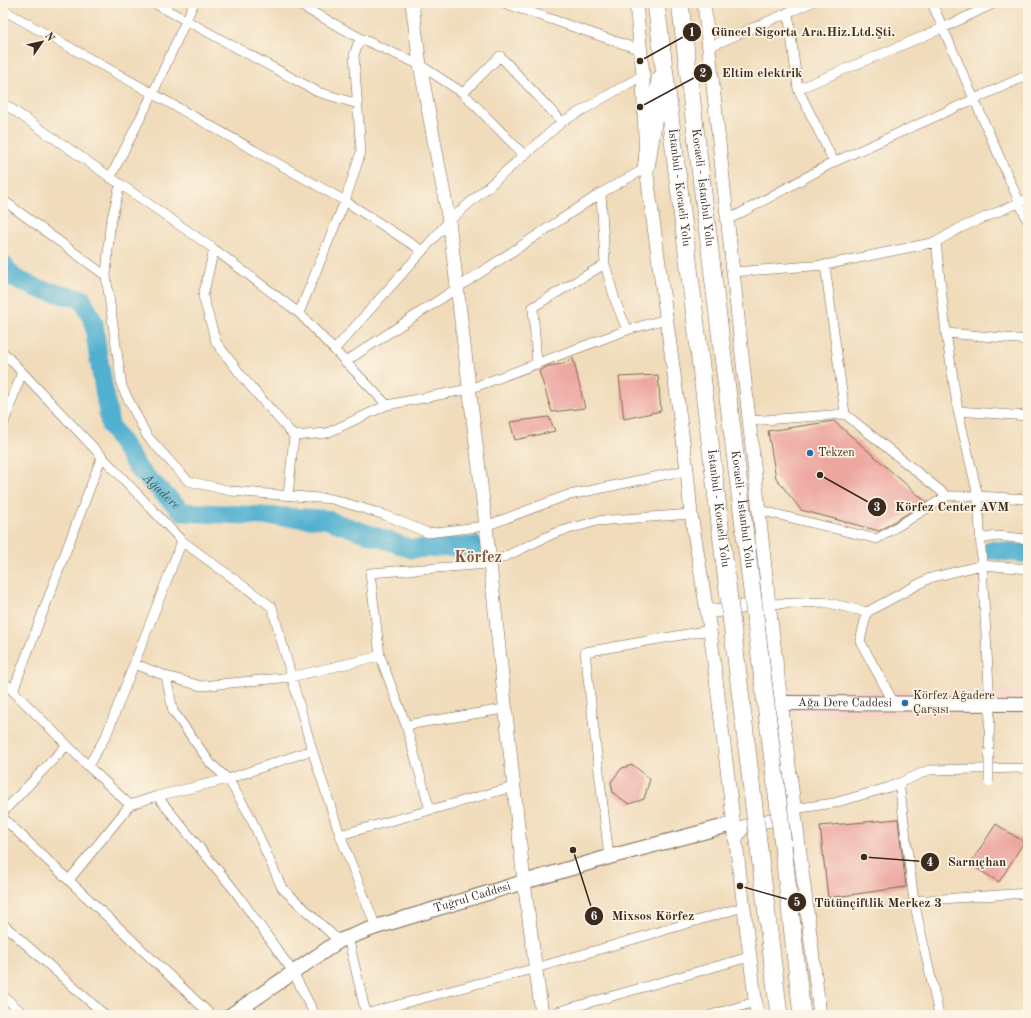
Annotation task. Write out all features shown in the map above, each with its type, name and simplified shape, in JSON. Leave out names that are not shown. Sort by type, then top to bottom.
[{"type":"highway","name":"İstanbul - Kocaeli Yolu","points":[[656,3],[779,1015]]},
{"type":"highway","name":"Kocaeli - İstanbul Yolu","points":[[680,3],[779,810],[802,1015]]},
{"type":"highway","points":[[683,31],[684,3]]},
{"type":"highway","points":[[646,168],[663,59]]},
{"type":"main road","points":[[412,3],[420,64],[449,221],[486,526],[512,787],[542,1015]]},
{"type":"main road","points":[[636,3],[643,74],[646,168],[687,470],[691,514],[710,630],[756,1009]]},
{"type":"main road","points":[[704,3],[726,221],[750,421],[769,604],[820,1015]]},
{"type":"main road","points":[[707,612],[769,604]]},
{"type":"main road","name":"Ağa Dere Caddesi","points":[[781,703],[1028,704]]},
{"type":"main road","points":[[733,824],[794,810]]},
{"type":"main road","points":[[735,840],[745,826],[784,817],[796,827]]},
{"type":"main road","name":"Tuğrul Caddesi","points":[[231,1015],[343,939],[376,927],[524,882],[609,857],[733,824]]},
{"type":"street","points":[[154,3],[318,92],[358,104]]},
{"type":"street","points":[[110,178],[153,92],[194,3]]},
{"type":"street","points":[[296,3],[360,38],[420,64],[463,93],[524,155]]},
{"type":"street","points":[[504,3],[641,50]]},
{"type":"street","points":[[709,47],[810,3]]},
{"type":"street","points":[[932,3],[974,99],[1024,201],[1028,222]]},
{"type":"street","points":[[798,89],[943,28],[995,3]]},
{"type":"street","points":[[3,10],[153,92],[345,201],[422,250]]},
{"type":"street","points":[[788,12],[798,89],[834,162]]},
{"type":"street","points":[[300,313],[345,201],[361,152],[354,54],[360,38]]},
{"type":"street","points":[[463,93],[500,56],[562,122]]},
{"type":"street","points":[[335,349],[449,221],[562,122],[643,74]]},
{"type":"street","points":[[726,221],[834,162],[1028,75]]},
{"type":"street","points":[[3,103],[214,249],[300,313],[386,405]]},
{"type":"street","points":[[345,362],[457,286],[601,193],[646,168]]},
{"type":"street","points":[[120,185],[110,226],[106,276],[122,387],[147,436],[188,481],[231,491],[332,499],[385,515],[428,533],[486,526],[565,496],[687,470]]},
{"type":"street","points":[[601,193],[605,264],[615,300],[628,330]]},
{"type":"street","points":[[3,200],[106,276]]},
{"type":"street","points":[[733,272],[825,265],[936,242],[960,228],[1024,201]]},
{"type":"street","points":[[936,242],[946,333],[958,411],[978,496],[990,704],[989,782]]},
{"type":"street","points":[[214,249],[203,296],[216,342],[244,379],[294,436],[288,496]]},
{"type":"street","points":[[537,364],[533,306],[605,264]]},
{"type":"street","points":[[825,265],[846,414]]},
{"type":"street","points":[[294,436],[327,433],[386,405],[469,389],[628,330],[666,319]]},
{"type":"street","points":[[946,333],[1028,340]]},
{"type":"street","points":[[3,352],[182,541],[272,607],[312,750],[340,835],[376,927]]},
{"type":"street","points":[[3,425],[22,372]]},
{"type":"street","points":[[958,411],[1028,416]]},
{"type":"street","points":[[750,421],[846,414],[948,496]]},
{"type":"street","points":[[13,691],[102,456]]},
{"type":"street","points":[[759,510],[877,538],[948,496],[1028,499]]},
{"type":"street","points":[[430,810],[406,725],[380,656],[370,574],[489,564],[555,533],[596,521],[691,514]]},
{"type":"street","points":[[981,539],[996,536],[1028,539]]},
{"type":"street","points":[[88,766],[106,736],[182,541]]},
{"type":"street","points":[[769,604],[824,602],[867,612],[930,578],[982,565],[1028,569]]},
{"type":"street","points":[[867,612],[860,641],[894,703]]},
{"type":"street","points":[[609,857],[585,652],[710,630]]},
{"type":"street","points":[[135,664],[166,676],[201,686],[292,677],[380,656]]},
{"type":"street","points":[[166,676],[173,711],[211,764],[228,779],[250,814],[282,888],[343,939],[366,1014],[391,1011],[743,907]]},
{"type":"street","points":[[3,681],[66,745],[130,805]]},
{"type":"street","points":[[406,725],[504,709]]},
{"type":"street","points":[[3,812],[66,745]]},
{"type":"street","points":[[69,880],[130,805],[157,796],[228,779],[312,750]]},
{"type":"street","points":[[794,810],[834,803],[899,783],[929,770],[1028,768]]},
{"type":"street","points":[[899,783],[914,901],[939,1015]]},
{"type":"street","points":[[340,835],[512,787]]},
{"type":"street","points":[[157,796],[235,891],[293,972],[315,1015]]},
{"type":"street","points":[[3,818],[211,1015]]},
{"type":"street","points":[[914,901],[1028,893]]},
{"type":"street","points":[[3,924],[105,1015]]},
{"type":"street","points":[[546,1015],[749,957]]},
{"type":"street","points":[[3,996],[25,1015]]},
{"type":"street","points":[[711,1015],[756,1009]]},
{"type":"shaded area","name":"Körfez Ağadere Çarşısı","points":[[1028,689],[1028,715],[783,716],[780,691]]},
{"type":"building","points":[[573,358],[585,408],[552,412],[539,371],[548,366],[563,364]]},
{"type":"building","points":[[658,375],[661,411],[624,419],[619,377]]},
{"type":"building","points":[[549,417],[555,431],[515,440],[510,422]]},
{"type":"building","points":[[834,421],[926,502],[879,531],[801,510],[776,478],[768,431]]},
{"type":"building","points":[[633,765],[650,779],[644,799],[629,804],[613,793],[611,782],[622,768]]},
{"type":"building","points":[[898,819],[906,887],[828,898],[820,826]]},
{"type":"building","points":[[996,824],[1024,842],[999,882],[970,864]]},
{"type":"waterway","name":"Ağadere","points":[[3,264],[14,278],[39,289],[82,299],[94,323],[110,425],[139,470],[183,512],[325,519],[412,549],[475,546]]},
{"type":"waterway","name":"Ağadere","points":[[991,550],[1028,554]]},
{"type":"place","name":"Güncel Sigorta Ara.Hiz.Ltd.Şti.","points":[[640,61]]},
{"type":"place","name":"Eltim elektrik","points":[[640,107]]},
{"type":"place","name":"Tekzen","points":[[810,453]]},
{"type":"place","name":"Körfez Center AVM","points":[[820,475]]},
{"type":"place","name":"Körfez Ağadere Çarşısı","points":[[905,703]]},
{"type":"place","name":"Mixsos Körfez","points":[[573,850]]},
{"type":"place","name":"Sarnıçhan","points":[[864,857]]},
{"type":"place","name":"Tütünçiftlik Merkez 3","points":[[740,886]]},
{"type":"district","name":"Körfez","points":[[478,558]]}]
